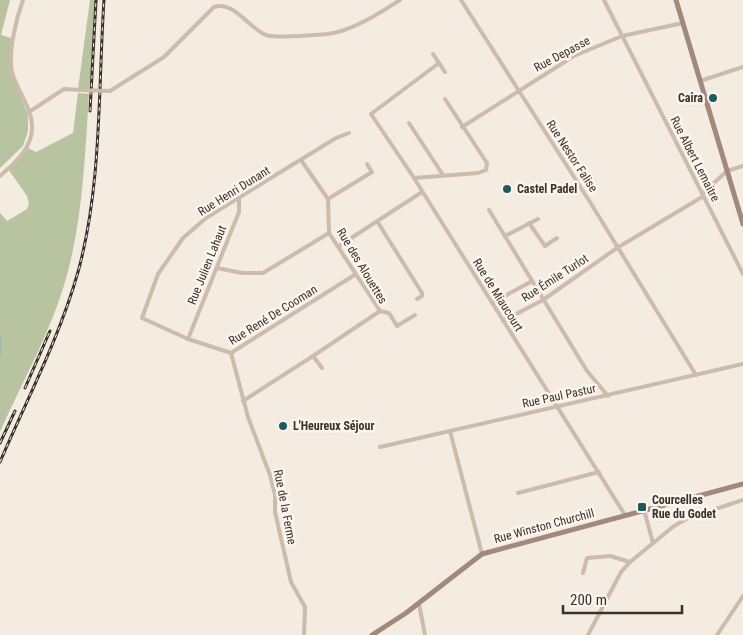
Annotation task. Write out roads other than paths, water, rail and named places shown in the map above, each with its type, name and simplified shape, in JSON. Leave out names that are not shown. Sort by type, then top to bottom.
[{"type":"main road","points":[[676,0],[743,224]]},
{"type":"main road","name":"Rue Winston Churchill","points":[[372,635],[419,604],[482,554],[743,484]]},
{"type":"street","points":[[0,176],[22,156],[28,146],[32,129],[29,112],[12,68],[17,16],[23,0]]},
{"type":"street","points":[[29,112],[64,90],[110,91],[164,57],[214,7],[221,5],[230,7],[257,30],[266,35],[280,37],[338,32],[377,15],[400,0]]},
{"type":"street","name":"Rue Nestor Falise","points":[[461,0],[696,375]]},
{"type":"street","name":"Rue Albert Lemaitre","points":[[604,0],[702,197],[743,274]]},
{"type":"street","name":"Rue Depasse","points":[[462,127],[574,56],[622,36],[683,23]]},
{"type":"street","points":[[433,54],[445,72]]},
{"type":"street","name":"Rue de Miaucourt","points":[[438,63],[371,114],[414,178],[626,515]]},
{"type":"street","points":[[700,81],[743,68]]},
{"type":"street","points":[[414,178],[486,170],[487,163],[445,99]]},
{"type":"street","points":[[409,123],[443,175]]},
{"type":"street","name":"Rue Henri Dunant","points":[[142,318],[158,274],[183,238],[206,218],[336,138],[349,133]]},
{"type":"street","points":[[301,160],[328,199],[372,172],[367,164]]},
{"type":"street","points":[[727,171],[743,166]]},
{"type":"street","name":"Rue Émile Turlot","points":[[504,321],[543,300],[617,248],[702,197],[704,192],[727,171]]},
{"type":"street","points":[[339,246],[422,192]]},
{"type":"street","name":"Rue Julien Lahaut","points":[[188,339],[239,212],[239,198]]},
{"type":"street","name":"Rue des Alouettes","points":[[243,401],[380,311],[329,233],[328,199]]},
{"type":"street","points":[[489,210],[587,371],[608,396]]},
{"type":"street","points":[[505,236],[538,219]]},
{"type":"street","points":[[377,221],[422,293],[422,296],[417,299]]},
{"type":"street","points":[[529,223],[545,246],[557,238]]},
{"type":"street","points":[[217,268],[242,273],[262,273],[329,233]]},
{"type":"street","name":"Rue René De Cooman","points":[[142,318],[188,339],[231,353],[356,274]]},
{"type":"street","points":[[492,304],[532,281]]},
{"type":"street","points":[[380,311],[388,313],[397,326],[415,315]]},
{"type":"street","name":"Rue de la Ferme","points":[[231,353],[243,401],[270,475],[275,512],[291,582],[305,607],[304,635]]},
{"type":"street","points":[[313,356],[322,368]]},
{"type":"street","name":"Rue Paul Pastur","points":[[380,447],[743,364]]},
{"type":"street","points":[[450,430],[482,554]]},
{"type":"street","points":[[518,493],[599,472]]},
{"type":"street","points":[[588,635],[621,572],[630,562],[688,518],[743,500]]},
{"type":"street","points":[[644,510],[653,543]]},
{"type":"street","points":[[582,572],[587,558],[610,556],[630,562]]},
{"type":"street","points":[[717,635],[743,596]]},
{"type":"street","points":[[419,604],[425,635]]},
{"type":"waterway","points":[[0,337],[0,355]]},
{"type":"railway","points":[[90,111],[96,0]]},
{"type":"railway","points":[[0,462],[62,321],[78,272],[86,239],[98,137],[104,0]]},
{"type":"railway","points":[[25,388],[50,331]]},
{"type":"railway","points":[[0,443],[15,411]]},
{"type":"place","name":"Caira","points":[[713,98]]},
{"type":"place","name":"Castel Padel","points":[[507,189]]},
{"type":"place","name":"L'Heureux Séjour","points":[[283,426]]},
{"type":"place","name":"Courcelles Rue du Godet","points":[[642,507]]}]
